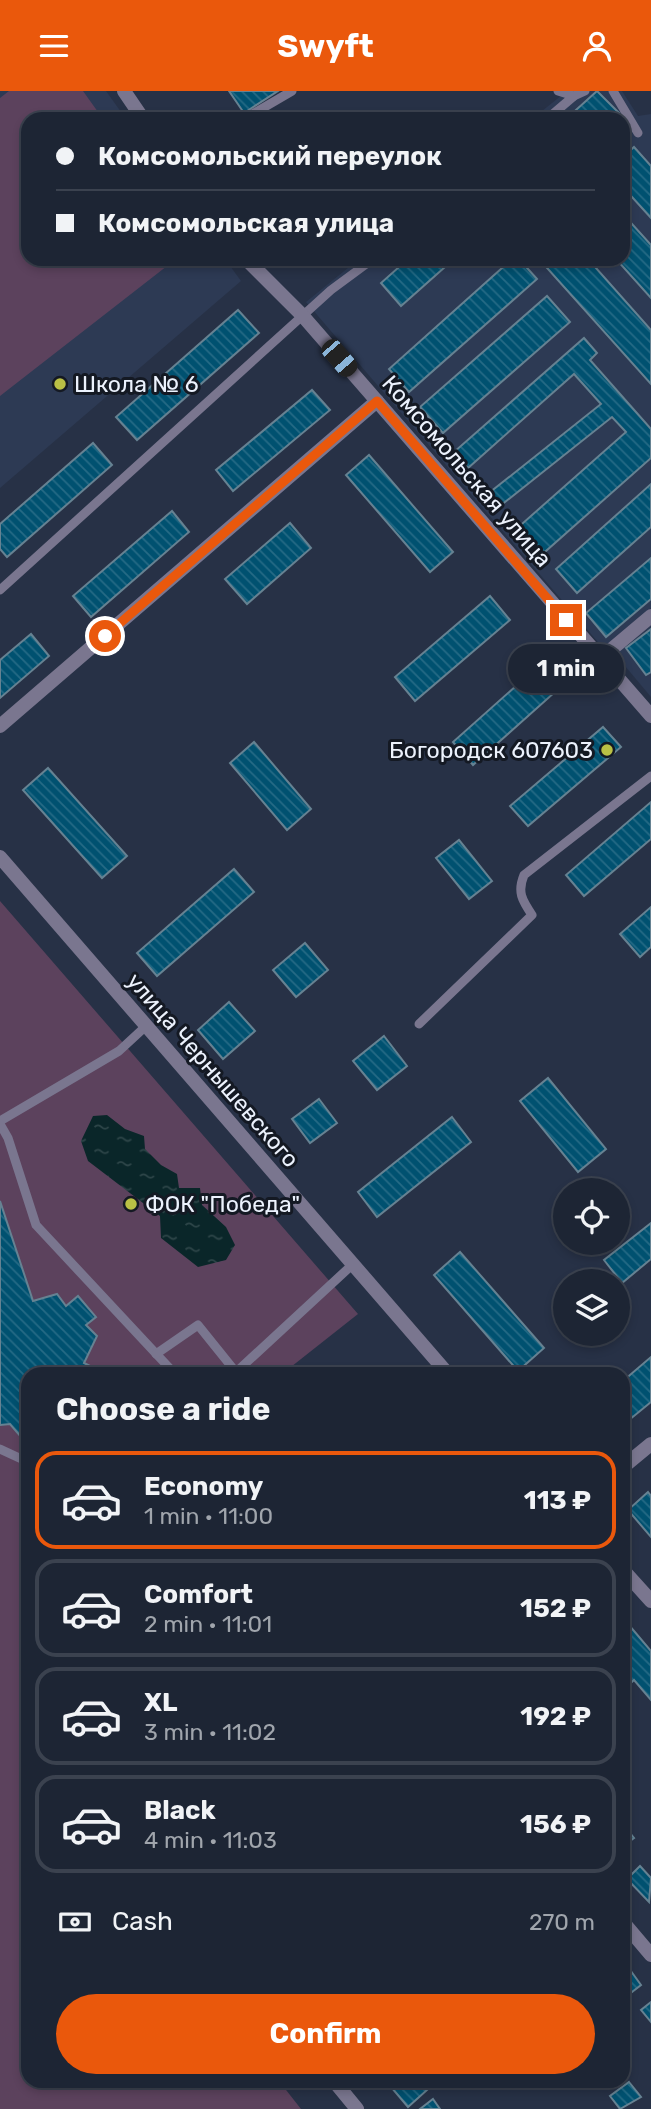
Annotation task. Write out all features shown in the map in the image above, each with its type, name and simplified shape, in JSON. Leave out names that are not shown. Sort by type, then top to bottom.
[{"type":"street","points":[[124,91],[138,112]]},
{"type":"street","name":"Комсомольская улица","points":[[253,266],[302,315],[651,716]]},
{"type":"street","points":[[0,726],[377,401]]},
{"type":"street","points":[[600,659],[651,616]]},
{"type":"street","name":"улица Чернышевского","points":[[0,857],[443,1367]]},
{"type":"street","points":[[630,1462],[651,1444]]},
{"type":"street","points":[[630,1582],[651,1601]]},
{"type":"street","points":[[630,1930],[651,1955]]},
{"type":"street","points":[[340,2088],[357,2109]]},
{"type":"lane","points":[[256,112],[292,91]]},
{"type":"lane","points":[[558,91],[574,96]]},
{"type":"lane","points":[[555,112],[584,91]]},
{"type":"lane","points":[[613,91],[626,112]]},
{"type":"lane","points":[[630,120],[638,133]]},
{"type":"lane","points":[[0,590],[302,315],[364,266]]},
{"type":"lane","points":[[419,1024],[532,915],[522,900],[519,886],[524,875],[651,776]]},
{"type":"lane","points":[[145,1027],[119,1051],[0,1122],[8,1138],[36,1225],[168,1367]]},
{"type":"lane","points":[[240,1367],[352,1265]]},
{"type":"lane","points":[[156,1354],[198,1325],[230,1367]]},
{"type":"lane","points":[[0,1449],[21,1459]]},
{"type":"shaded area","name":"Школа № 6","points":[[0,91],[106,91],[121,112],[21,112],[21,266],[230,266],[241,281],[0,488]]},
{"type":"shaded area","points":[[9,91],[83,91],[98,112],[21,112],[21,266],[167,266],[0,396],[0,98]]},
{"type":"shaded area","points":[[567,91],[622,91],[638,116],[651,114],[651,608],[603,648],[306,302],[350,266],[630,266],[630,112],[541,112]]},
{"type":"shaded area","points":[[651,625],[651,697],[615,654]]},
{"type":"shaded area","name":"ФОК \"Победа\"","points":[[0,901],[358,1314],[291,1367],[21,1367],[21,2088],[284,2088],[301,2109],[0,2109]]},
{"type":"water","points":[[107,1115],[125,1129],[144,1136],[145,1149],[161,1165],[177,1174],[179,1188],[200,1188],[202,1205],[226,1227],[235,1245],[226,1260],[198,1267],[161,1238],[160,1216],[88,1161],[81,1141],[93,1116]]},
{"type":"building","points":[[229,91],[278,91],[246,112]]},
{"type":"building","points":[[597,91],[618,112],[574,112]]},
{"type":"building","points":[[634,147],[651,166],[651,218],[630,195],[630,151]]},
{"type":"building","points":[[630,222],[651,245],[651,298],[622,266],[630,266]]},
{"type":"building","points":[[400,266],[446,266],[401,306],[381,283]]},
{"type":"building","points":[[504,266],[525,266],[537,279],[409,392],[389,369]]},
{"type":"building","points":[[545,266],[594,266],[651,330],[651,384]]},
{"type":"building","points":[[547,296],[570,322],[443,433],[420,407]]},
{"type":"building","points":[[238,310],[259,333],[137,440],[116,417]]},
{"type":"building","points":[[584,338],[597,353],[590,360],[651,429],[651,458],[538,558],[514,531],[626,432],[612,417],[495,510],[484,497],[601,404],[574,374],[468,468],[454,452]]},
{"type":"building","points":[[312,390],[330,410],[233,491],[216,470]]},
{"type":"building","points":[[93,443],[112,465],[7,557],[0,549],[0,524]]},
{"type":"building","points":[[369,455],[453,552],[430,572],[346,475]]},
{"type":"building","points":[[651,484],[651,527],[577,593],[556,569]]},
{"type":"building","points":[[172,511],[189,532],[91,617],[73,596]]},
{"type":"building","points":[[290,523],[311,548],[247,604],[225,579]]},
{"type":"building","points":[[651,558],[651,599],[606,637],[586,613]]},
{"type":"building","points":[[490,596],[510,620],[415,701],[395,677]]},
{"type":"building","points":[[651,629],[651,672],[646,675],[626,648]]},
{"type":"building","points":[[31,634],[49,656],[0,698],[0,660]]},
{"type":"building","points":[[544,661],[564,684],[473,765],[453,742]]},
{"type":"building","points":[[603,727],[621,747],[528,826],[510,806]]},
{"type":"building","points":[[254,742],[311,809],[287,830],[230,763]]},
{"type":"building","points":[[48,768],[127,856],[102,878],[23,790]]},
{"type":"building","points":[[651,802],[651,839],[584,896],[566,875]]},
{"type":"building","points":[[459,840],[492,881],[469,899],[436,858]]},
{"type":"building","points":[[234,869],[254,892],[157,976],[137,953]]},
{"type":"building","points":[[651,907],[651,947],[640,957],[620,934]]},
{"type":"building","points":[[305,943],[328,970],[296,997],[273,970]]},
{"type":"building","points":[[229,1002],[255,1031],[223,1059],[198,1030]]},
{"type":"building","points":[[384,1036],[407,1066],[377,1090],[353,1061]]},
{"type":"building","points":[[548,1078],[606,1149],[578,1172],[520,1101]]},
{"type":"building","points":[[319,1099],[337,1123],[310,1143],[292,1119]]},
{"type":"building","points":[[452,1117],[471,1142],[377,1217],[358,1192]]},
{"type":"building","points":[[0,1201],[33,1301],[57,1294],[66,1306],[78,1296],[96,1317],[86,1325],[97,1336],[84,1363],[92,1367],[21,1367],[21,1437],[10,1424],[0,1425]]},
{"type":"building","points":[[651,1223],[651,1259],[630,1276],[630,1269],[611,1269],[604,1260],[610,1255],[630,1255],[630,1240]]},
{"type":"building","points":[[460,1252],[544,1348],[523,1367],[514,1367],[434,1275]]},
{"type":"building","points":[[651,1357],[651,1402],[630,1419],[630,1375]]},
{"type":"building","points":[[648,1492],[651,1496],[651,1537],[630,1512],[630,1508]]},
{"type":"building","points":[[630,1626],[651,1651],[651,1700],[634,1680],[630,1684]]},
{"type":"building","points":[[640,1866],[651,1878],[649,1902],[630,1882],[630,1876]]},
{"type":"building","points":[[630,1970],[641,1985],[630,1994]]},
{"type":"building","points":[[651,2002],[651,2022],[641,2010]]},
{"type":"building","points":[[630,2083],[641,2097],[620,2109],[610,2096],[621,2088],[630,2088]]},
{"type":"building","points":[[392,2088],[425,2088],[427,2090],[408,2107]]},
{"type":"building","points":[[433,2099],[440,2109],[420,2109]]},
{"type":"place","name":"Школа № 6","points":[[60,384]]},
{"type":"place","name":"Богородск 607603","points":[[607,750]]},
{"type":"place","name":"ФОК \"Победа\"","points":[[131,1204]]},
{"type":"route","points":[[105,636],[377,401],[566,620]]}]
